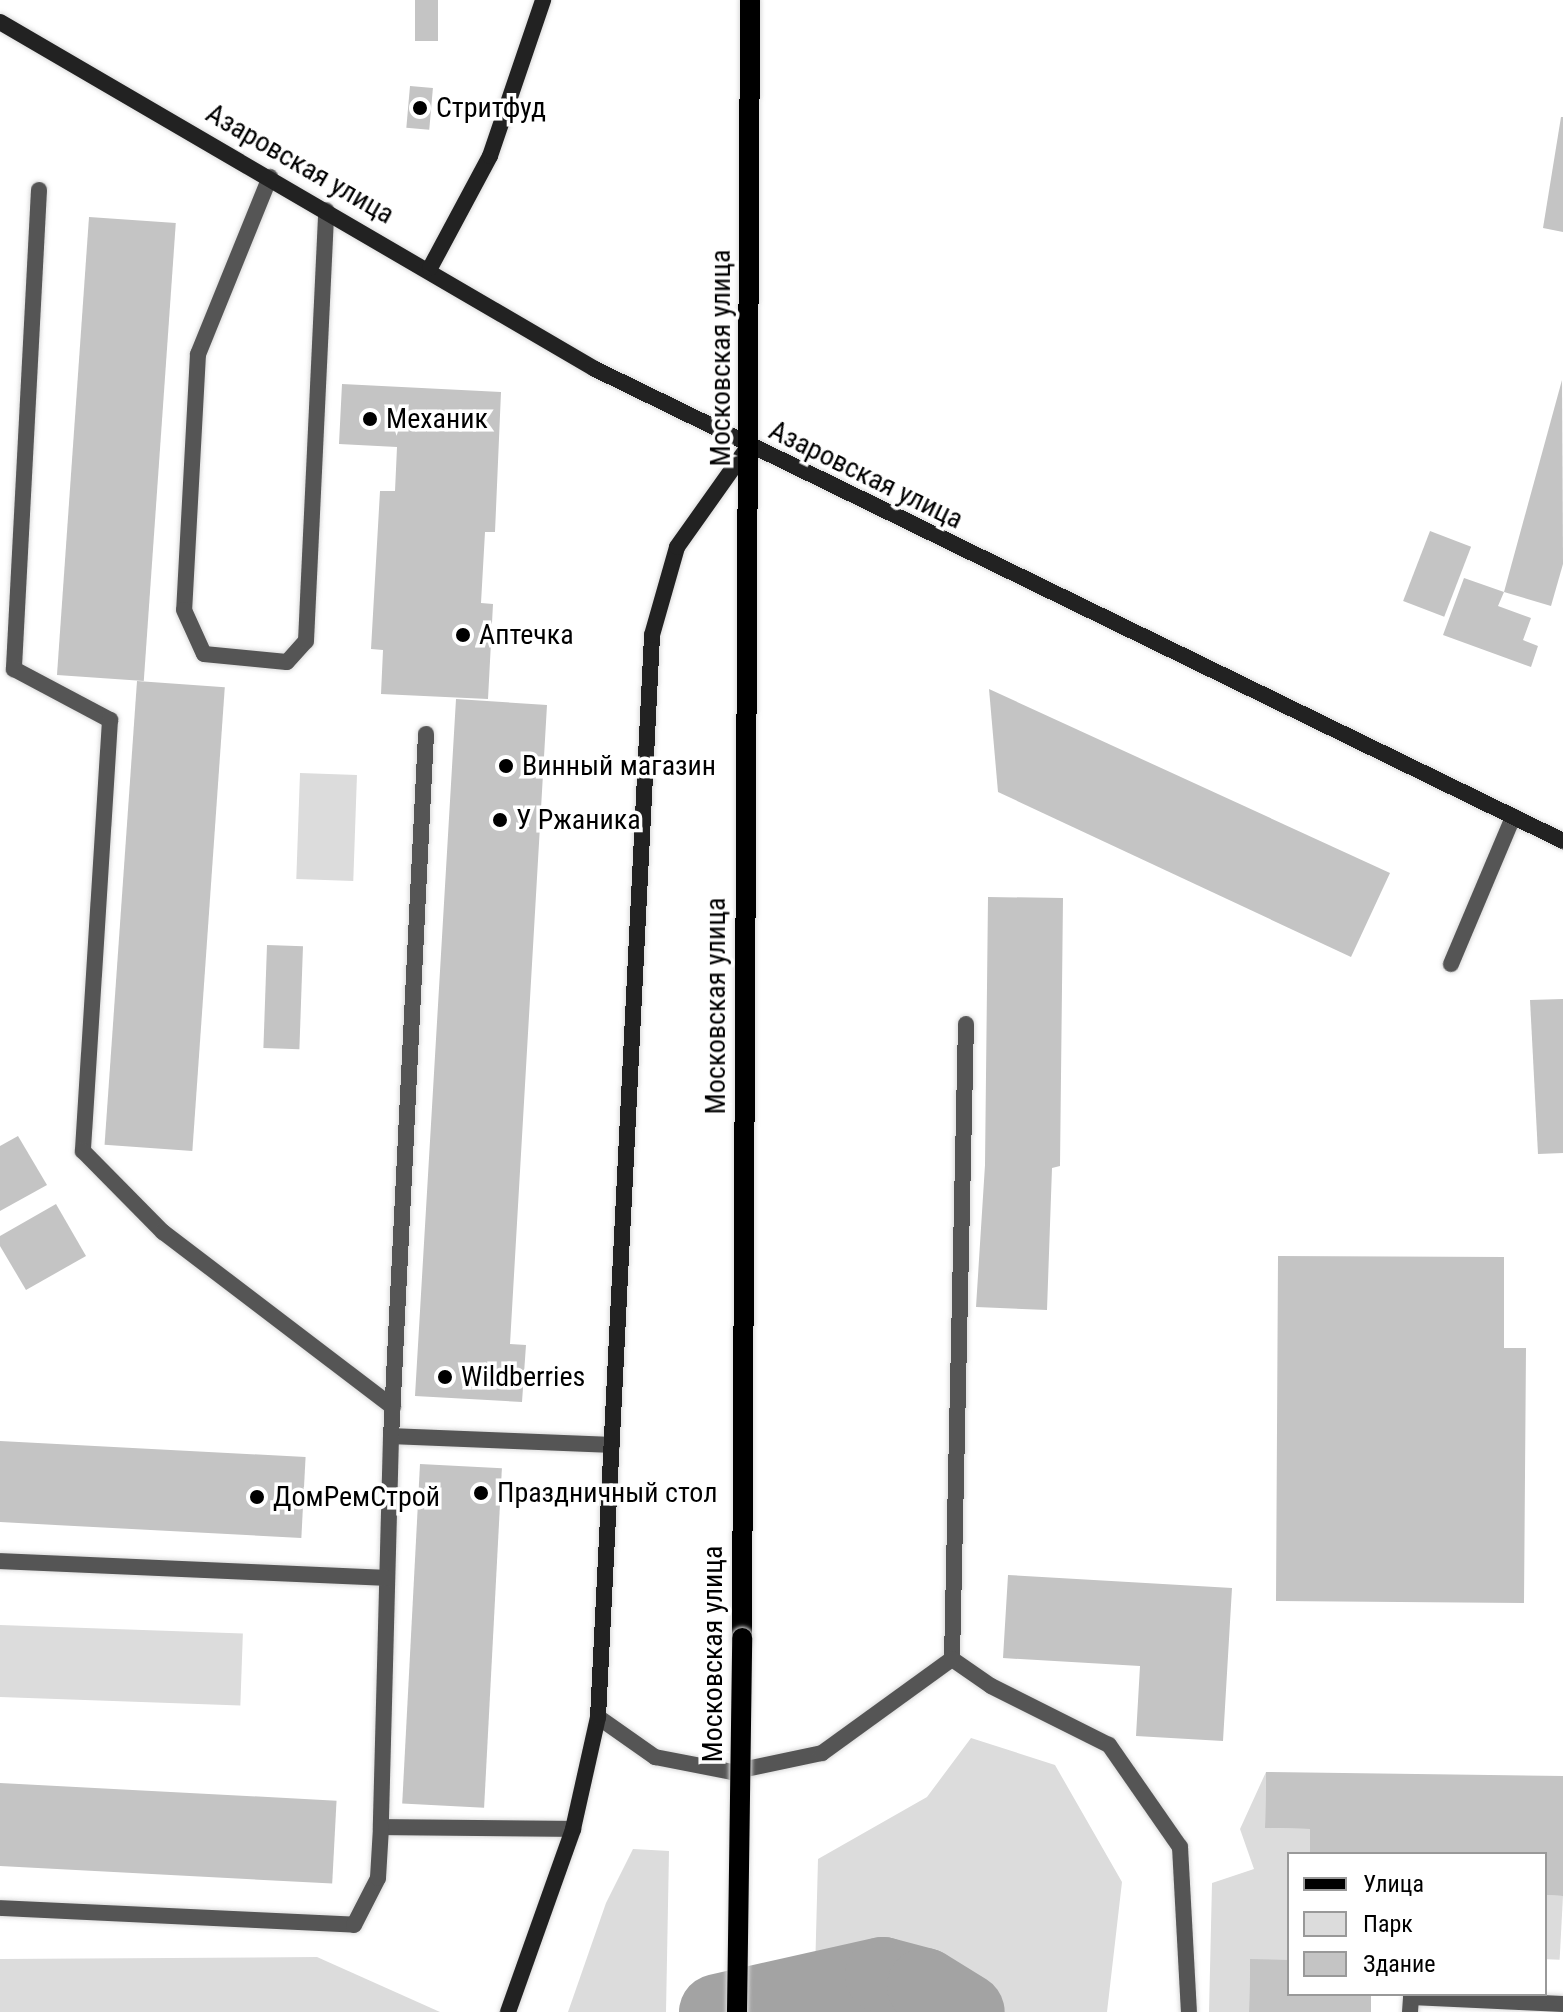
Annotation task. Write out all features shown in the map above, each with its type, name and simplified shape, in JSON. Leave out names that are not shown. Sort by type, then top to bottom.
[{"type":"main road","name":"Московская улица","points":[[737,2012],[742,1638],[750,0]]},
{"type":"street","points":[[430,268],[490,156],[543,0]]},
{"type":"street","name":"Азаровская улица","points":[[0,22],[430,268],[595,369],[748,447],[1563,841]]},
{"type":"street","points":[[508,2012],[573,1829],[598,1717],[652,635],[677,547],[748,447]]},
{"type":"lane","points":[[270,177],[198,354],[184,610],[204,654],[287,662],[306,641],[326,210]]},
{"type":"lane","points":[[39,190],[14,669],[110,720],[83,1151],[163,1232],[393,1407]]},
{"type":"lane","points":[[0,1908],[354,1925],[378,1878],[391,1436],[426,734]]},
{"type":"lane","points":[[1451,964],[1513,817]]},
{"type":"lane","points":[[952,1659],[966,1024]]},
{"type":"lane","points":[[391,1436],[612,1445]]},
{"type":"lane","points":[[0,1561],[387,1578]]},
{"type":"lane","points":[[598,1717],[655,1757],[732,1772],[822,1753],[952,1659]]},
{"type":"lane","points":[[952,1659],[991,1686],[1109,1745],[1180,1847],[1189,2012]]},
{"type":"lane","points":[[381,1827],[573,1829]]},
{"type":"lane","points":[[1410,2012],[1411,1997],[1563,2004]]},
{"type":"green space","points":[[300,773],[357,775],[353,881],[296,879]]},
{"type":"green space","points":[[0,1625],[243,1633],[240,1705],[0,1697]]},
{"type":"green space","points":[[971,1738],[1055,1765],[1122,1882],[1107,2012],[814,2012],[818,1859],[927,1797]]},
{"type":"green space","points":[[1266,1772],[1265,1828],[1310,1829],[1310,1852],[1287,1852],[1287,1960],[1250,1960],[1249,2012],[1209,2012],[1212,1883],[1254,1869],[1240,1829]]},
{"type":"green space","points":[[633,1849],[669,1851],[666,2012],[568,2012],[606,1903]]},
{"type":"green space","points":[[1547,1895],[1563,1896],[1560,1960],[1547,1959]]},
{"type":"green space","points":[[317,1957],[440,2012],[0,2012],[0,1959]]},
{"type":"building","points":[[415,0],[438,0],[438,41],[415,41]]},
{"type":"building","name":"Стритфуд","points":[[410,86],[433,88],[429,130],[406,128]]},
{"type":"building","points":[[1563,117],[1563,232],[1543,228]]},
{"type":"building","points":[[89,217],[176,223],[144,681],[57,675]]},
{"type":"building","points":[[1562,380],[1563,564],[1551,606],[1504,592]]},
{"type":"building","points":[[342,384],[501,392],[495,532],[485,532],[481,603],[493,604],[488,699],[381,694],[383,650],[371,649],[380,491],[395,491],[397,447],[339,444]]},
{"type":"building","points":[[1430,531],[1471,547],[1444,617],[1403,601]]},
{"type":"building","points":[[1464,578],[1504,592],[1498,606],[1531,618],[1523,640],[1538,646],[1531,667],[1443,635]]},
{"type":"building","points":[[137,681],[225,687],[192,1151],[105,1145]]},
{"type":"building","points":[[989,689],[1390,873],[1351,957],[998,792]]},
{"type":"building","points":[[456,699],[547,705],[510,1344],[526,1345],[522,1402],[415,1396]]},
{"type":"building","points":[[988,897],[1063,898],[1060,1166],[1052,1168],[1047,1310],[976,1307],[985,1165]]},
{"type":"building","points":[[267,945],[303,946],[299,1049],[263,1048]]},
{"type":"building","points":[[1563,999],[1563,1153],[1538,1154],[1530,1000]]},
{"type":"building","points":[[18,1136],[47,1185],[0,1211],[0,1146]]},
{"type":"building","points":[[56,1204],[86,1256],[26,1290],[0,1246],[0,1236]]},
{"type":"building","points":[[1278,1256],[1504,1257],[1504,1348],[1526,1348],[1524,1603],[1276,1601]]},
{"type":"building","points":[[0,1441],[306,1457],[301,1538],[0,1522]]},
{"type":"building","points":[[420,1464],[502,1468],[484,1808],[402,1804]]},
{"type":"building","points":[[1008,1575],[1232,1588],[1223,1741],[1136,1736],[1140,1666],[1003,1658]]},
{"type":"building","points":[[1266,1772],[1563,1776],[1563,1896],[1547,1895],[1547,1852],[1310,1852],[1310,1829],[1265,1828]]},
{"type":"building","points":[[0,1783],[337,1801],[332,1884],[0,1866]]},
{"type":"building","points":[[1250,1959],[1287,1960],[1287,1996],[1371,1996],[1371,2012],[1249,2012]]},
{"type":"waterway","points":[[717,2012],[883,1975],[925,1986],[967,2012]]},
{"type":"place","name":"Стритфуд","points":[[420,108]]},
{"type":"place","name":"Механик","points":[[370,419]]},
{"type":"place","name":"Аптечка","points":[[463,635]]},
{"type":"place","name":"Винный магазин","points":[[506,766]]},
{"type":"place","name":"У Ржаника","points":[[500,820]]},
{"type":"place","name":"Wildberries","points":[[445,1377]]},
{"type":"place","name":"Праздничный стол","points":[[481,1493]]},
{"type":"place","name":"ДомРемСтрой","points":[[257,1497]]}]
